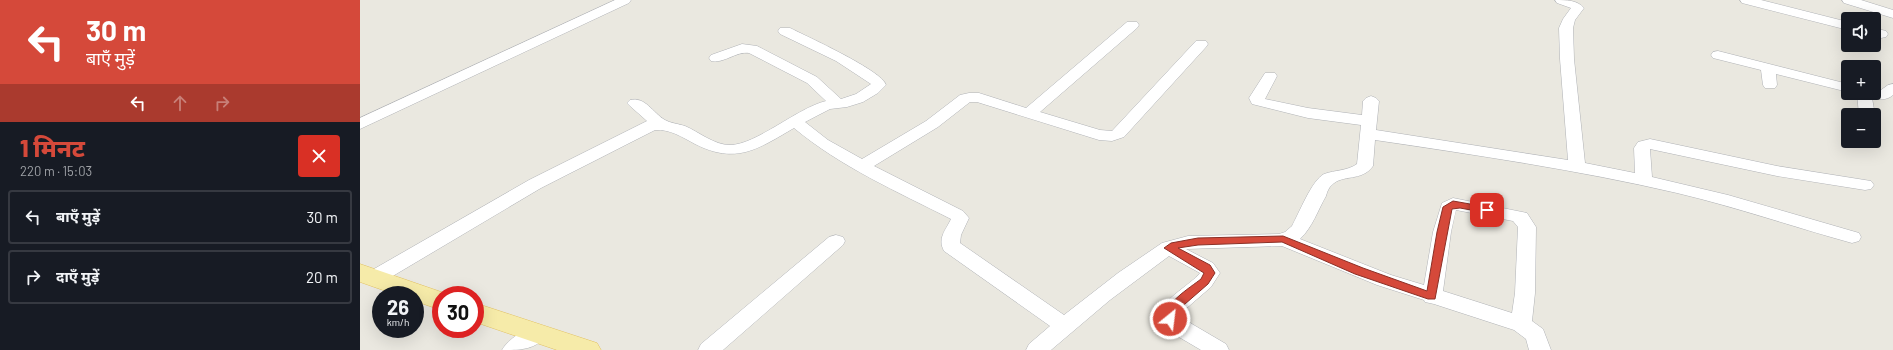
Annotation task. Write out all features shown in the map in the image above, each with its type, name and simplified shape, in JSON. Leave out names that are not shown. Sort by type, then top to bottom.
[{"type":"main road","points":[[367,276],[432,298]]},
{"type":"main road","points":[[484,315],[588,350]]},
{"type":"street","points":[[360,124],[625,0]]},
{"type":"street","points":[[1561,0],[1578,3],[1578,8],[1566,24],[1567,59],[1577,167]]},
{"type":"street","points":[[1746,0],[1841,24]]},
{"type":"street","points":[[1848,0],[1893,14]]},
{"type":"street","points":[[1028,114],[1132,25]]},
{"type":"street","points":[[367,276],[535,184],[646,128],[666,124],[722,149],[735,150],[749,146],[818,109],[837,103],[845,103],[856,100],[877,87],[880,83],[863,74],[849,62],[785,31]]},
{"type":"street","points":[[862,167],[932,124],[960,102],[969,97],[980,98],[1099,135],[1112,136],[1118,134],[1201,44]]},
{"type":"street","points":[[716,58],[742,48],[752,49],[812,80],[837,103]]},
{"type":"street","points":[[1718,55],[1841,86]]},
{"type":"street","points":[[1768,68],[1770,85]]},
{"type":"street","points":[[1270,76],[1256,98],[1260,103],[1308,112],[1369,128],[1644,180],[1740,204],[1852,237]]},
{"type":"street","points":[[1881,95],[1884,95],[1893,88]]},
{"type":"street","points":[[1037,350],[1064,325],[1133,272],[1169,248],[1188,242],[1283,239],[1292,236],[1299,230],[1324,182],[1328,178],[1364,168],[1366,163],[1371,101]]},
{"type":"street","points":[[635,103],[660,124]]},
{"type":"street","points":[[795,120],[822,143],[862,167],[957,215],[960,218],[950,236],[949,242],[951,246],[1064,325]]},
{"type":"street","points":[[1644,180],[1642,148],[1644,145],[1650,144],[1777,171],[1865,185]]},
{"type":"street","points":[[1432,297],[1442,232],[1448,207],[1453,204],[1521,217],[1527,227],[1525,292],[1521,324]]},
{"type":"street","points":[[1283,239],[1359,271],[1432,297],[1521,324],[1536,335],[1540,350]]},
{"type":"street","points":[[709,350],[836,241]]},
{"type":"street","points":[[1169,248],[1206,268],[1210,273],[1204,282],[1173,308],[1170,314],[1170,319],[1174,324],[1218,350]]},
{"type":"street","points":[[513,350],[537,333]]},
{"type":"route","points":[[1170,319],[1170,314],[1173,308],[1204,282],[1209,277],[1210,273],[1206,268],[1169,248],[1174,245],[1198,241],[1283,239],[1359,271],[1432,297],[1442,232],[1448,207],[1453,204],[1487,210]]}]
